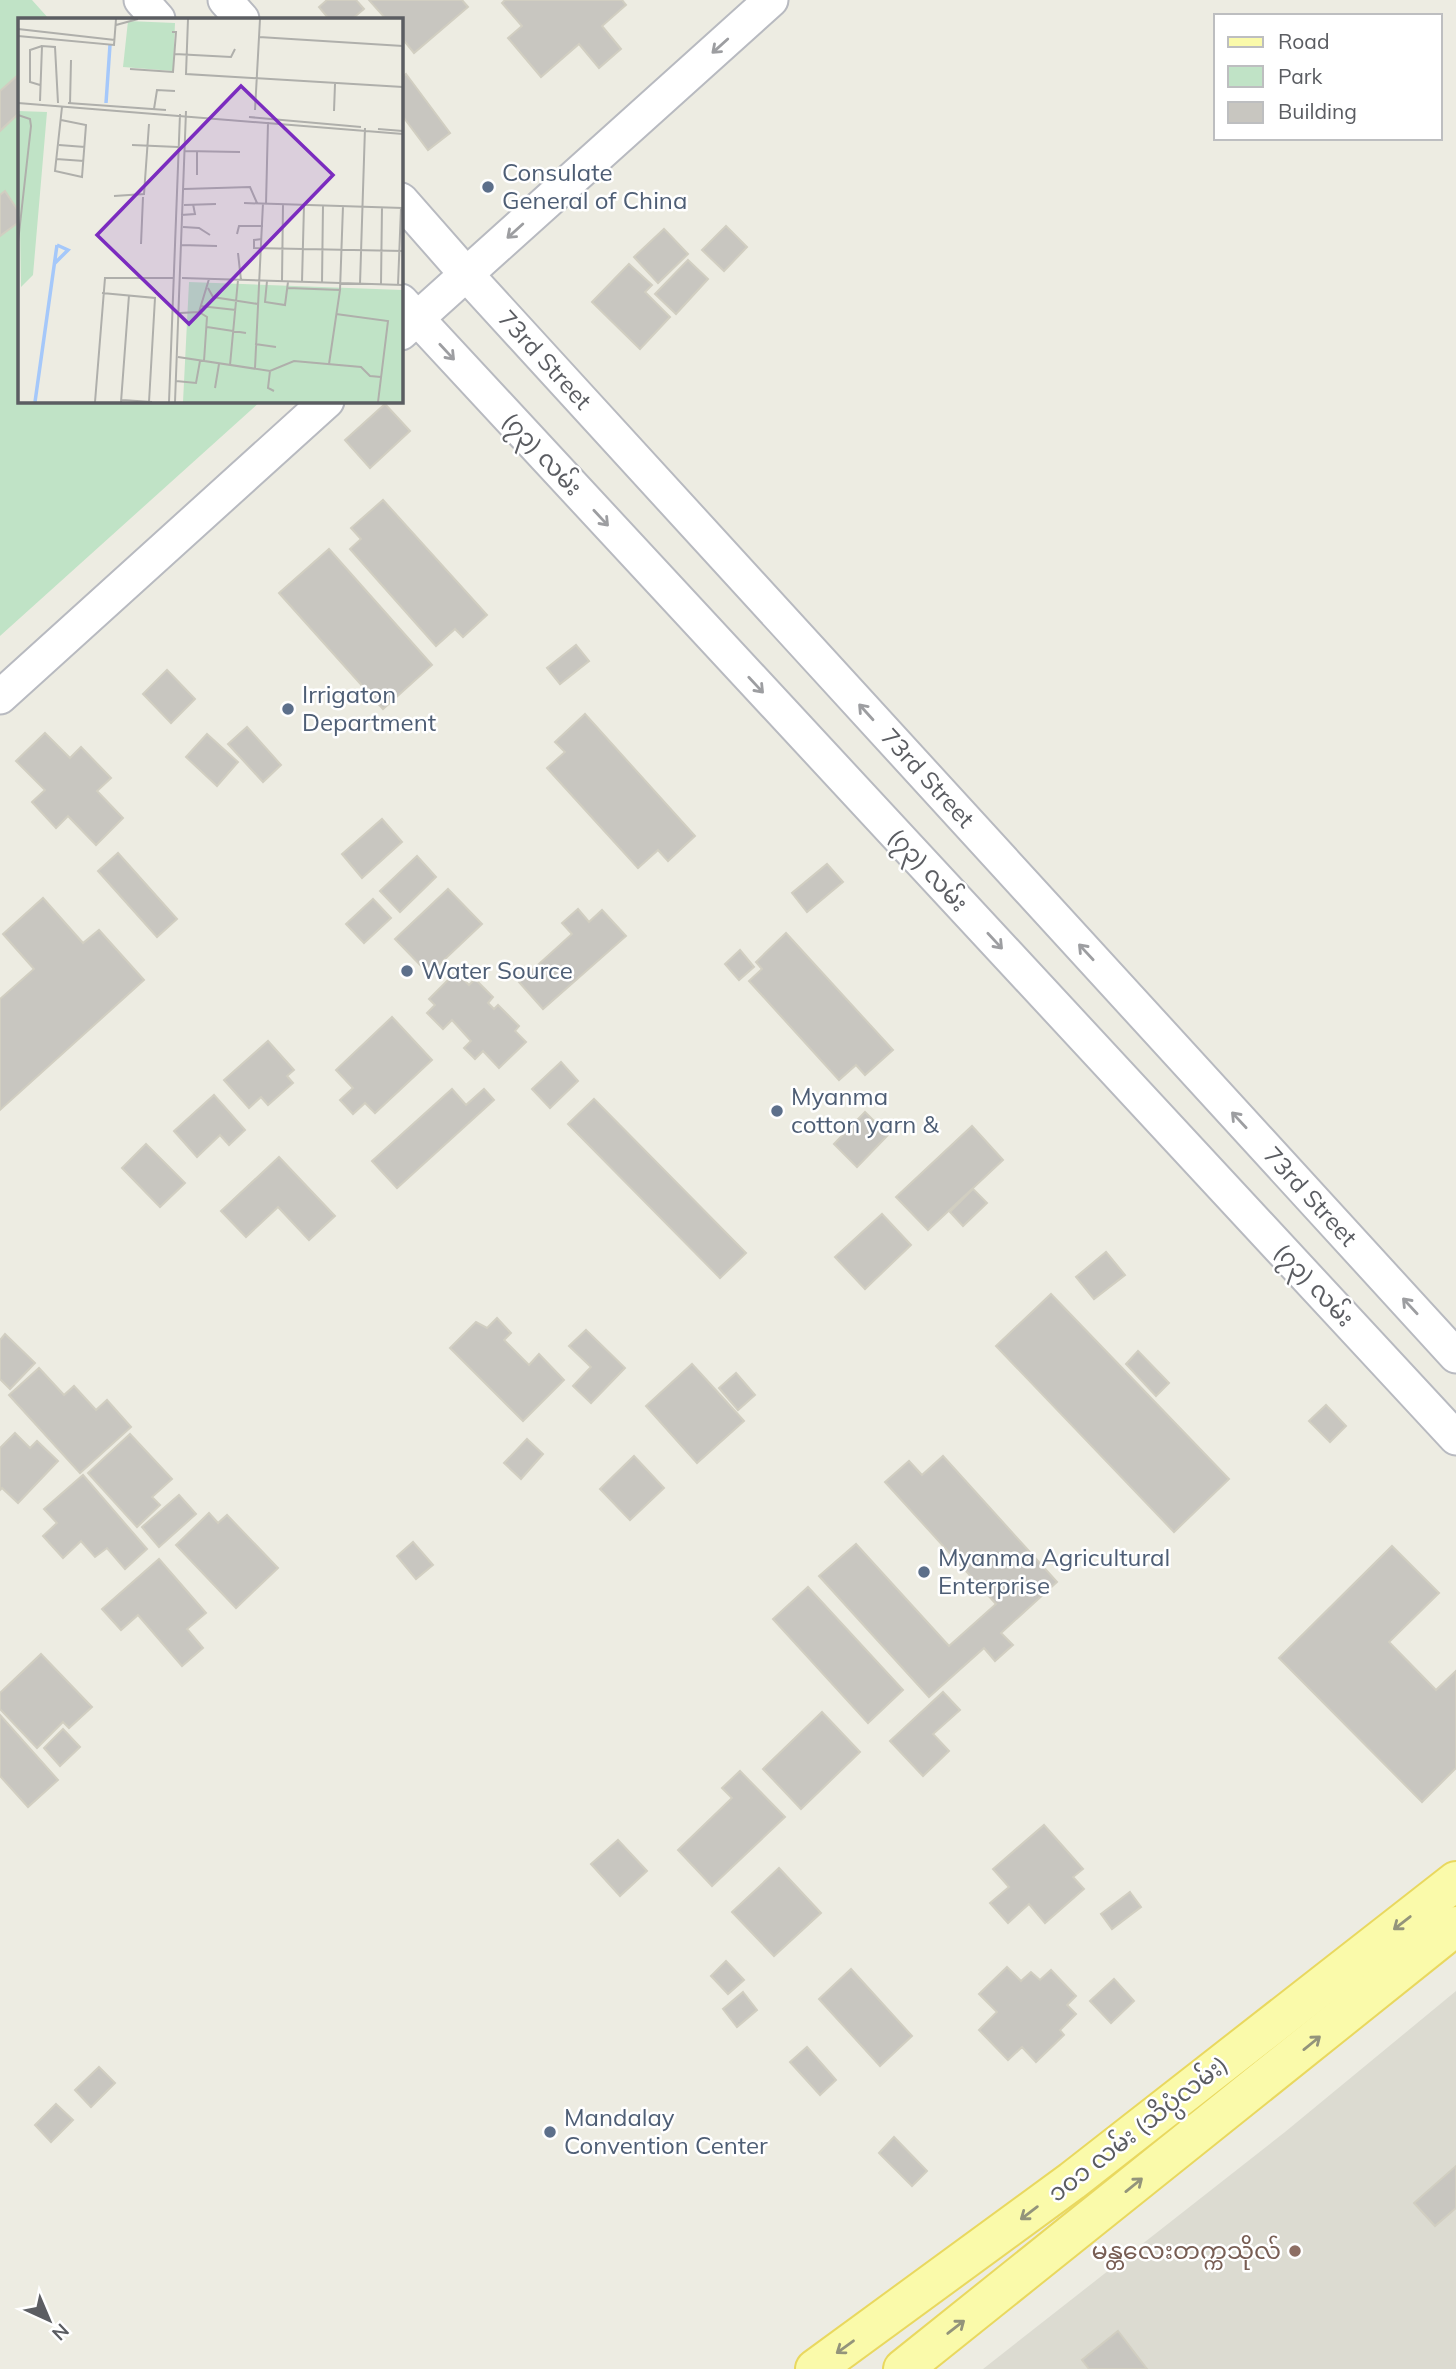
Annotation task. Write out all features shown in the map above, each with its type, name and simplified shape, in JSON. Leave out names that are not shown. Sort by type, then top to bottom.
[{"type":"main road","points":[[225,0],[241,18]]},
{"type":"main road","points":[[406,318],[467,275],[771,0]]},
{"type":"main road","name":"73rd Street","points":[[402,201],[1456,1356]]},
{"type":"main road","name":"(၇၃) လမ်း","points":[[406,318],[1456,1438]]},
{"type":"main road","points":[[0,697],[326,402]]},
{"type":"main road","name":"၁၀၁ လမ်း (သိပ္ပံလမ်း)","points":[[815,2369],[1072,2181],[1456,1881]]},
{"type":"main road","name":"၁၀၁ လမ်း (သိပ္ပံလမ်း)","points":[[903,2369],[1456,1926]]},
{"type":"main road","points":[[1072,2181],[1098,2214]]},
{"type":"shaded area","name":"မန္တလေးတက္ကသိုလ်","points":[[1456,1991],[1456,2369],[983,2369],[1285,2132]]},
{"type":"green space","points":[[0,0],[32,0],[48,18],[18,18],[18,402],[260,402],[0,636]]},
{"type":"building","points":[[327,0],[356,0],[364,9],[353,18],[328,18],[319,7]]},
{"type":"building","points":[[369,0],[462,0],[468,7],[414,53],[402,38],[402,18],[385,18]]},
{"type":"building","points":[[505,0],[622,0],[626,5],[602,26],[621,49],[599,68],[579,44],[541,77],[508,38],[522,26],[502,3]]},
{"type":"building","points":[[406,74],[450,133],[428,150],[402,115],[402,77]]},
{"type":"building","points":[[18,75],[18,114],[0,131],[0,91]]},
{"type":"building","points":[[5,191],[18,210],[18,223],[0,236],[0,195]]},
{"type":"building","points":[[726,226],[747,247],[724,271],[702,250]]},
{"type":"building","points":[[664,229],[688,254],[658,283],[634,257]]},
{"type":"building","points":[[688,260],[708,279],[676,314],[655,294]]},
{"type":"building","points":[[629,264],[652,285],[645,292],[670,317],[640,349],[592,302]]},
{"type":"building","points":[[385,404],[410,431],[370,468],[345,440]]},
{"type":"building","points":[[383,500],[487,615],[463,637],[455,629],[436,646],[350,549],[361,539],[351,528]]},
{"type":"building","points":[[329,549],[432,665],[383,709],[279,593]]},
{"type":"building","points":[[576,645],[589,661],[560,684],[547,668]]},
{"type":"building","points":[[167,670],[195,699],[171,723],[143,694]]},
{"type":"building","points":[[585,714],[695,836],[668,861],[658,850],[638,868],[547,768],[565,752],[555,742]]},
{"type":"building","points":[[247,727],[281,765],[263,782],[228,744]]},
{"type":"building","points":[[45,733],[70,758],[81,747],[111,778],[97,791],[123,818],[96,845],[68,816],[56,828],[32,802],[45,790],[16,761]]},
{"type":"building","points":[[207,734],[238,762],[217,786],[186,757]]},
{"type":"building","points":[[382,819],[402,842],[362,878],[342,854]]},
{"type":"building","points":[[118,853],[177,919],[157,937],[98,871]]},
{"type":"building","points":[[417,856],[436,877],[400,912],[380,891]]},
{"type":"building","points":[[827,864],[843,882],[807,912],[792,893]]},
{"type":"building","points":[[448,889],[482,924],[429,974],[395,939]]},
{"type":"building","points":[[43,898],[83,943],[99,930],[144,980],[0,1110],[0,999],[34,969],[3,934]]},
{"type":"building","points":[[373,899],[391,918],[364,943],[346,924]]},
{"type":"building","points":[[578,909],[589,922],[602,910],[626,936],[543,1009],[519,982],[572,934],[562,923]]},
{"type":"building","points":[[786,933],[893,1050],[865,1075],[856,1065],[839,1080],[749,981],[762,969],[756,962]]},
{"type":"building","points":[[740,950],[754,967],[739,980],[725,964]]},
{"type":"building","points":[[456,972],[469,985],[475,979],[493,997],[488,1003],[494,1009],[498,1005],[519,1026],[515,1031],[526,1042],[499,1068],[483,1051],[475,1059],[464,1048],[471,1041],[452,1020],[443,1029],[427,1013],[435,1005],[429,999]]},
{"type":"building","points":[[392,1017],[432,1060],[375,1113],[365,1103],[353,1114],[340,1100],[353,1088],[336,1070]]},
{"type":"building","points":[[268,1041],[294,1070],[287,1076],[293,1083],[268,1105],[261,1097],[249,1108],[224,1080]]},
{"type":"building","points":[[561,1062],[578,1081],[550,1108],[532,1089]]},
{"type":"building","points":[[452,1089],[466,1105],[484,1089],[494,1100],[397,1188],[372,1161]]},
{"type":"building","points":[[214,1095],[245,1130],[229,1145],[220,1135],[197,1157],[174,1131]]},
{"type":"building","points":[[594,1099],[746,1253],[720,1278],[568,1124]]},
{"type":"building","points":[[865,1112],[888,1135],[857,1167],[834,1144]]},
{"type":"building","points":[[972,1126],[1003,1160],[928,1230],[896,1197]]},
{"type":"building","points":[[146,1144],[185,1183],[160,1207],[122,1168]]},
{"type":"building","points":[[279,1157],[335,1216],[309,1240],[278,1207],[246,1237],[221,1211]]},
{"type":"building","points":[[973,1189],[987,1203],[963,1226],[950,1212]]},
{"type":"building","points":[[882,1214],[911,1245],[865,1289],[835,1257]]},
{"type":"building","points":[[1106,1252],[1125,1275],[1094,1299],[1076,1277]]},
{"type":"building","points":[[1051,1294],[1229,1479],[1174,1532],[996,1346]]},
{"type":"building","points":[[497,1318],[511,1333],[504,1340],[529,1365],[539,1354],[564,1380],[523,1421],[450,1348],[476,1322],[487,1328]]},
{"type":"building","points":[[586,1330],[625,1368],[591,1403],[573,1386],[591,1367],[569,1346]]},
{"type":"building","points":[[5,1334],[35,1363],[10,1389],[0,1379],[0,1340]]},
{"type":"building","points":[[1138,1351],[1169,1383],[1156,1396],[1126,1364]]},
{"type":"building","points":[[692,1364],[744,1421],[697,1463],[646,1406]]},
{"type":"building","points":[[39,1368],[64,1395],[74,1386],[96,1410],[107,1400],[131,1427],[80,1473],[9,1395]]},
{"type":"building","points":[[736,1373],[755,1395],[738,1410],[719,1388]]},
{"type":"building","points":[[1326,1405],[1346,1426],[1330,1442],[1309,1421]]},
{"type":"building","points":[[15,1433],[30,1448],[37,1441],[58,1461],[18,1503],[2,1488],[0,1490],[0,1448]]},
{"type":"building","points":[[130,1434],[172,1479],[152,1497],[160,1505],[137,1527],[88,1473]]},
{"type":"building","points":[[527,1439],[543,1454],[521,1479],[504,1463]]},
{"type":"building","points":[[634,1456],[664,1488],[630,1520],[600,1489]]},
{"type":"building","points":[[943,1456],[1057,1582],[1001,1633],[1013,1645],[995,1661],[984,1648],[929,1697],[819,1576],[856,1544],[949,1646],[996,1604],[885,1482],[909,1461],[922,1475]]},
{"type":"building","points":[[83,1475],[147,1549],[125,1569],[107,1548],[95,1557],[81,1541],[63,1558],[43,1536],[57,1523],[44,1509]]},
{"type":"building","points":[[179,1495],[196,1514],[159,1547],[142,1527]]},
{"type":"building","points":[[209,1513],[218,1523],[227,1515],[278,1568],[236,1608],[176,1545]]},
{"type":"building","points":[[413,1542],[433,1565],[416,1579],[397,1556]]},
{"type":"building","points":[[1392,1546],[1439,1593],[1389,1642],[1436,1690],[1456,1671],[1456,1768],[1422,1802],[1279,1658]]},
{"type":"building","points":[[159,1559],[206,1613],[187,1629],[203,1648],[182,1666],[138,1615],[121,1630],[102,1609]]},
{"type":"building","points":[[808,1587],[903,1690],[868,1723],[773,1619]]},
{"type":"building","points":[[41,1654],[92,1707],[69,1728],[63,1722],[37,1748],[0,1709],[0,1693]]},
{"type":"building","points":[[943,1692],[960,1710],[933,1734],[949,1751],[923,1776],[890,1741]]},
{"type":"building","points":[[822,1712],[860,1752],[801,1809],[763,1769]]},
{"type":"building","points":[[0,1715],[58,1780],[28,1807],[0,1776]]},
{"type":"building","points":[[63,1729],[80,1747],[60,1766],[44,1748]]},
{"type":"building","points":[[740,1771],[785,1817],[712,1886],[678,1850],[732,1798],[722,1788]]},
{"type":"building","points":[[1044,1825],[1083,1869],[1073,1877],[1084,1889],[1045,1923],[1029,1904],[1008,1923],[990,1903],[1009,1887],[993,1869]]},
{"type":"building","points":[[618,1840],[647,1871],[620,1896],[591,1864]]},
{"type":"building","points":[[779,1868],[821,1913],[774,1956],[732,1912]]},
{"type":"building","points":[[1130,1892],[1141,1907],[1112,1929],[1101,1914]]},
{"type":"building","points":[[726,1961],[744,1980],[728,1994],[711,1976]]},
{"type":"building","points":[[1007,1967],[1021,1981],[1031,1972],[1040,1980],[1051,1970],[1076,1996],[1067,2005],[1076,2014],[1060,2030],[1064,2035],[1036,2062],[1022,2047],[1008,2060],[979,2030],[997,2012],[979,1994]]},
{"type":"building","points":[[851,1969],[912,2036],[880,2066],[819,1999]]},
{"type":"building","points":[[1114,1979],[1134,2001],[1111,2023],[1090,2001]]},
{"type":"building","points":[[743,1992],[757,2010],[737,2027],[723,2009]]},
{"type":"building","points":[[807,2047],[836,2080],[820,2095],[790,2062]]},
{"type":"building","points":[[99,2067],[115,2083],[91,2107],[75,2090]]},
{"type":"building","points":[[56,2104],[73,2120],[51,2142],[35,2125]]},
{"type":"building","points":[[894,2137],[927,2171],[912,2186],[879,2153]]},
{"type":"building","points":[[1456,2166],[1456,2208],[1435,2226],[1414,2203]]},
{"type":"building","points":[[1118,2331],[1147,2369],[1089,2369],[1082,2360]]},
{"type":"place","name":"Consulate General of China","points":[[488,187]]},
{"type":"place","name":"Irrigaton Department","points":[[288,709]]},
{"type":"place","name":"Water Source","points":[[407,971]]},
{"type":"place","name":"Myanma cotton yarn &","points":[[777,1111]]},
{"type":"place","name":"Myanma Agricultural Enterprise","points":[[924,1572]]},
{"type":"place","name":"Mandalay Convention Center","points":[[550,2132]]},
{"type":"place","name":"မန္တလေးတက္ကသိုလ်","points":[[1295,2251]]}]
